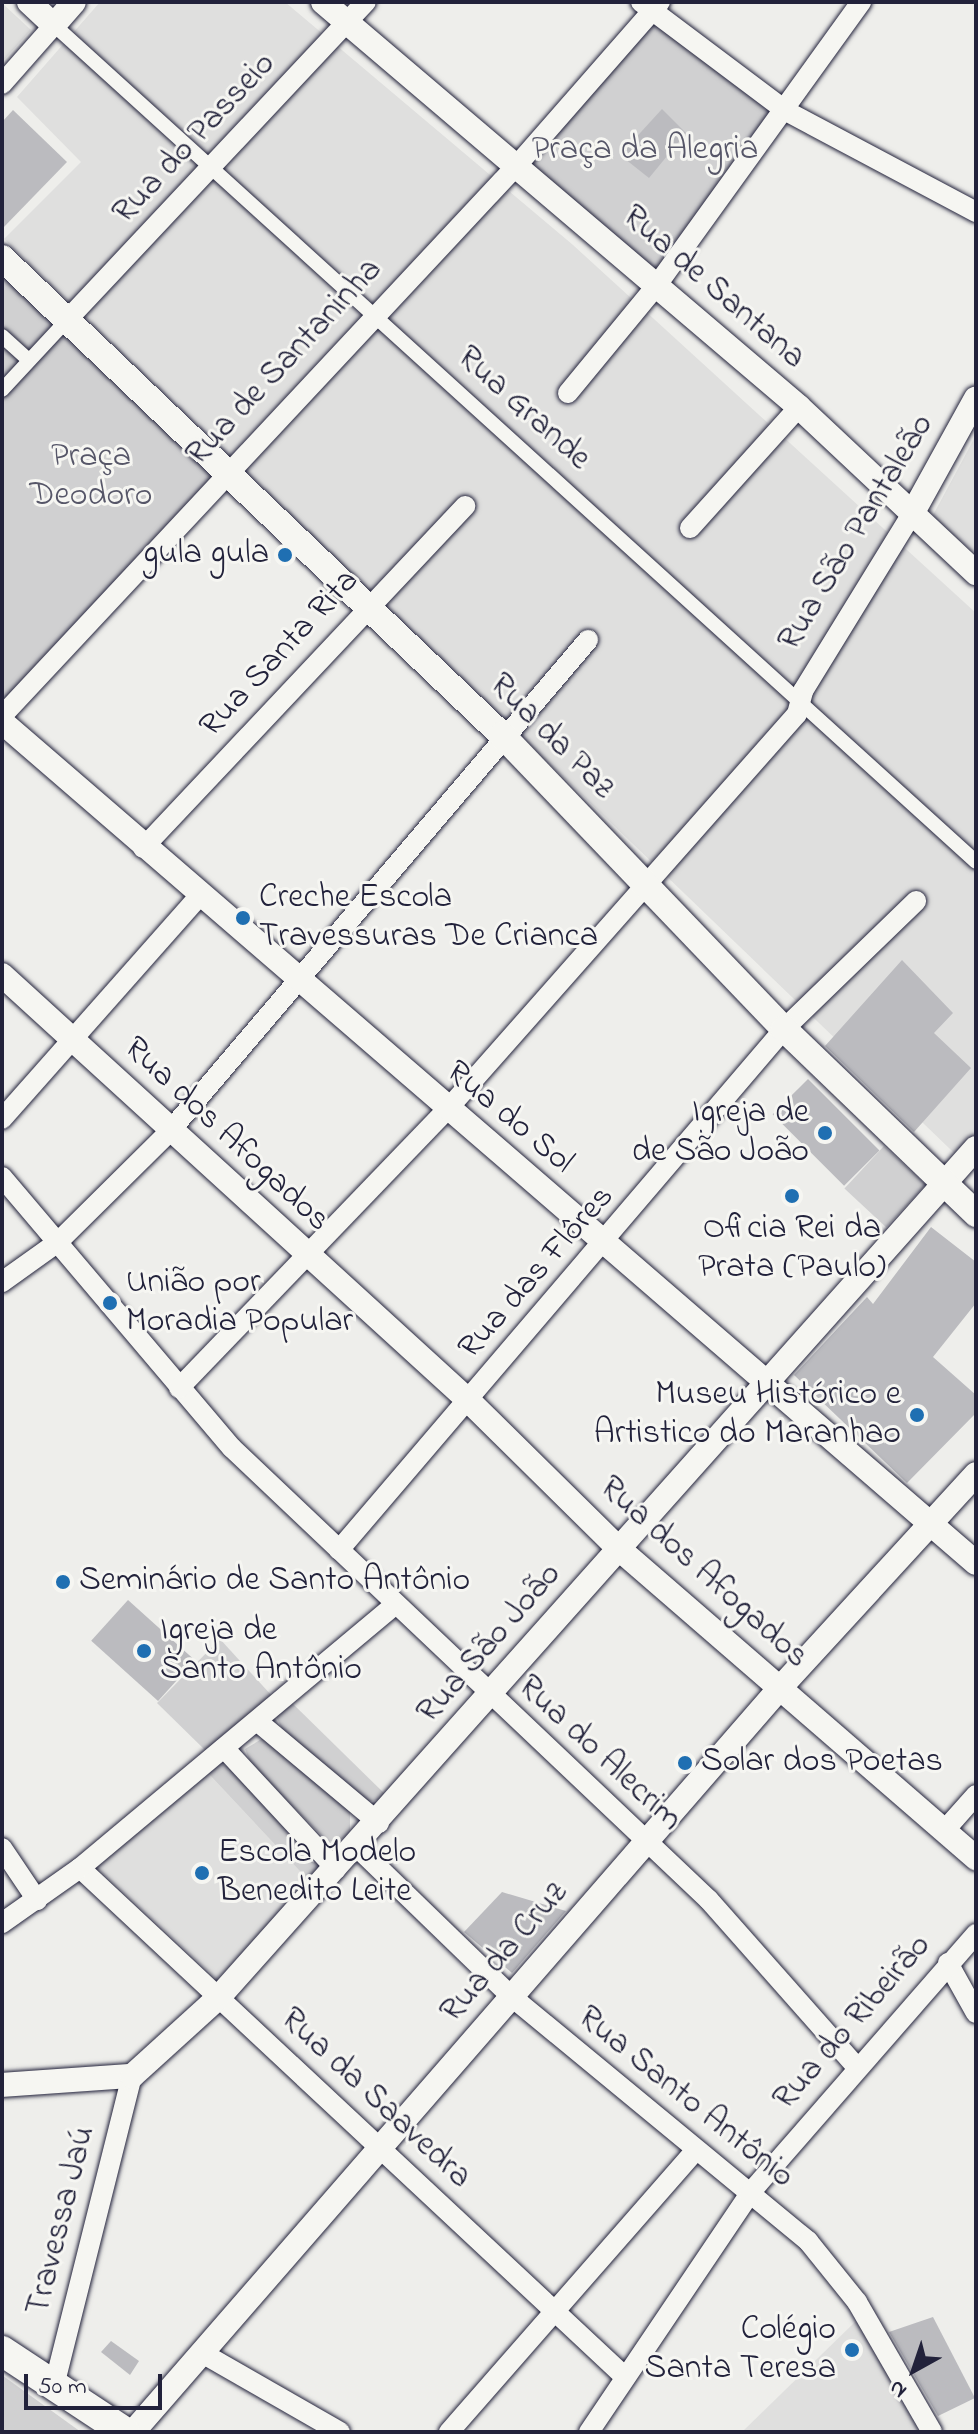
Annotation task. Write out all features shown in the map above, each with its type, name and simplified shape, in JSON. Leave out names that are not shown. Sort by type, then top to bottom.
[{"type":"main road","name":"Rua da Paz","points":[[2,258],[228,470],[366,608],[502,735],[784,1029],[976,1214]]},
{"type":"main road","points":[[2,2351],[55,2382],[125,2432]]},
{"type":"street","name":"Rua Grande","points":[[29,2],[371,318],[976,862]]},
{"type":"street","points":[[2,84],[74,2]]},
{"type":"street","name":"Rua de Santana","points":[[323,2],[519,163],[799,407],[976,573]]},
{"type":"street","name":"Rua do Passeio","points":[[68,319],[366,2]]},
{"type":"street","points":[[568,393],[657,285],[786,111],[861,2]]},
{"type":"street","points":[[651,5],[786,111],[976,212]]},
{"type":"street","name":"Rua de Santaninha","points":[[2,716],[228,470],[519,163],[651,5]]},
{"type":"street","points":[[2,390],[68,319]]},
{"type":"street","points":[[2,336],[29,360]]},
{"type":"street","name":"Rua São Pantaleão","points":[[179,1388],[309,1258],[648,889],[800,704],[976,398]]},
{"type":"street","points":[[690,528],[799,407]]},
{"type":"street","name":"Rua Santa Rita","points":[[143,848],[465,506]]},
{"type":"street","points":[[2,1282],[58,1242],[170,1131],[301,984],[502,735],[588,640]]},
{"type":"street","name":"Rua do Sol","points":[[2,722],[446,1111],[766,1377],[976,1563]]},
{"type":"street","points":[[2,1119],[199,896]]},
{"type":"street","name":"Rua das Flôres","points":[[339,1550],[607,1244],[784,1029],[916,901]]},
{"type":"street","name":"Rua dos Afogados","points":[[2,975],[468,1400],[618,1548],[976,1858]]},
{"type":"street","name":"Rua São João","points":[[132,2076],[219,1997],[379,1823],[766,1377],[976,1148]]},
{"type":"street","name":"Rua do Alecrim","points":[[2,1177],[179,1388],[394,1605],[756,1947],[855,2065]]},
{"type":"street","name":"Rua da Cruz","points":[[133,2432],[780,1688],[976,1474]]},
{"type":"street","points":[[2,1923],[80,1868],[394,1605]]},
{"type":"street","points":[[257,1721],[379,1823]]},
{"type":"street","points":[[224,1748],[336,1869]]},
{"type":"street","points":[[944,1831],[976,1795]]},
{"type":"street","name":"Rua Santo Antônio","points":[[357,1847],[512,1997],[695,2151],[750,2193],[833,2269],[932,2432]]},
{"type":"street","points":[[2,1848],[37,1900]]},
{"type":"street","name":"Rua da Saavedra","points":[[80,1868],[625,2377]]},
{"type":"street","name":"Rua do Ribeirão","points":[[589,2432],[750,2193],[855,2065],[976,1934]]},
{"type":"street","points":[[948,1963],[974,2004]]},
{"type":"street","points":[[2,2085],[132,2076]]},
{"type":"street","name":"Travessa Jaú","points":[[55,2382],[132,2076]]},
{"type":"street","points":[[449,2432],[695,2151]]},
{"type":"street","points":[[202,2353],[340,2432]]},
{"type":"shaded area","points":[[100,2],[285,2],[573,245],[976,613],[976,1174],[4,239],[81,162],[17,97]]},
{"type":"shaded area","points":[[2,3],[31,30],[2,62]]},
{"type":"shaded area","points":[[976,435],[976,554],[932,517]]},
{"type":"shaded area","name":"Escola Modelo Benedito Leite","points":[[207,1772],[311,1883],[217,1979],[92,1863]]},
{"type":"shaded area","name":"Colégio Santa Teresa","points":[[857,2320],[928,2432],[742,2432]]},
{"type":"green space","name":"Praça da Alegria","points":[[655,22],[775,112],[656,271],[530,162]]},
{"type":"green space","name":"Praça Deodoro","points":[[2,267],[217,473],[2,705]]},
{"type":"green space","points":[[884,1146],[926,1185],[886,1227],[844,1188]]},
{"type":"green space","points":[[220,1639],[273,1697],[207,1752],[157,1703]]},
{"type":"green space","points":[[290,1701],[389,1798],[366,1802],[282,1729],[276,1716]]},
{"type":"green space","points":[[265,1737],[350,1810],[350,1837],[328,1842],[251,1764],[245,1749]]},
{"type":"green space","points":[[219,1764],[231,1767],[319,1860],[322,1869],[311,1883],[207,1772]]},
{"type":"green space","points":[[2,2375],[6,2378],[81,2432],[2,2432]]},
{"type":"building","points":[[662,109],[686,133],[649,178],[620,155]]},
{"type":"building","points":[[13,110],[67,162],[2,229],[2,122]]},
{"type":"building","points":[[902,960],[953,1013],[934,1033],[971,1068],[914,1132],[825,1046]]},
{"type":"building","name":"Igreja de de São João","points":[[808,1079],[879,1150],[844,1186],[773,1114]]},
{"type":"building","points":[[931,1227],[976,1262],[976,1303],[933,1357],[976,1395],[976,1413],[907,1483],[794,1375],[867,1297],[873,1304]]},
{"type":"building","name":"Igreja de Santo Antônio","points":[[128,1600],[195,1660],[158,1701],[91,1641]]},
{"type":"building","points":[[502,1892],[566,1911],[512,1973],[464,1932]]},
{"type":"building","points":[[933,2317],[975,2398],[938,2416],[889,2332]]},
{"type":"building","points":[[111,2341],[139,2361],[130,2375],[101,2352]]},
{"type":"place","name":"gula gula","points":[[285,555]]},
{"type":"place","name":"Creche Escola Travessuras De Crianca","points":[[243,918]]},
{"type":"place","name":"Igreja de de São João","points":[[825,1133]]},
{"type":"place","name":"Oficia Rei da Prata (Paulo)","points":[[792,1196]]},
{"type":"place","name":"União por Moradia Popular","points":[[110,1303]]},
{"type":"place","name":"Museu Histórico e Artistico do Maranhao","points":[[917,1415]]},
{"type":"place","name":"Seminário de Santo Antônio","points":[[63,1582]]},
{"type":"place","name":"Igreja de Santo Antônio","points":[[144,1651]]},
{"type":"place","name":"Solar dos Poetas","points":[[685,1763]]},
{"type":"place","name":"Escola Modelo Benedito Leite","points":[[202,1873]]},
{"type":"place","name":"Colégio Santa Teresa","points":[[852,2350]]}]
